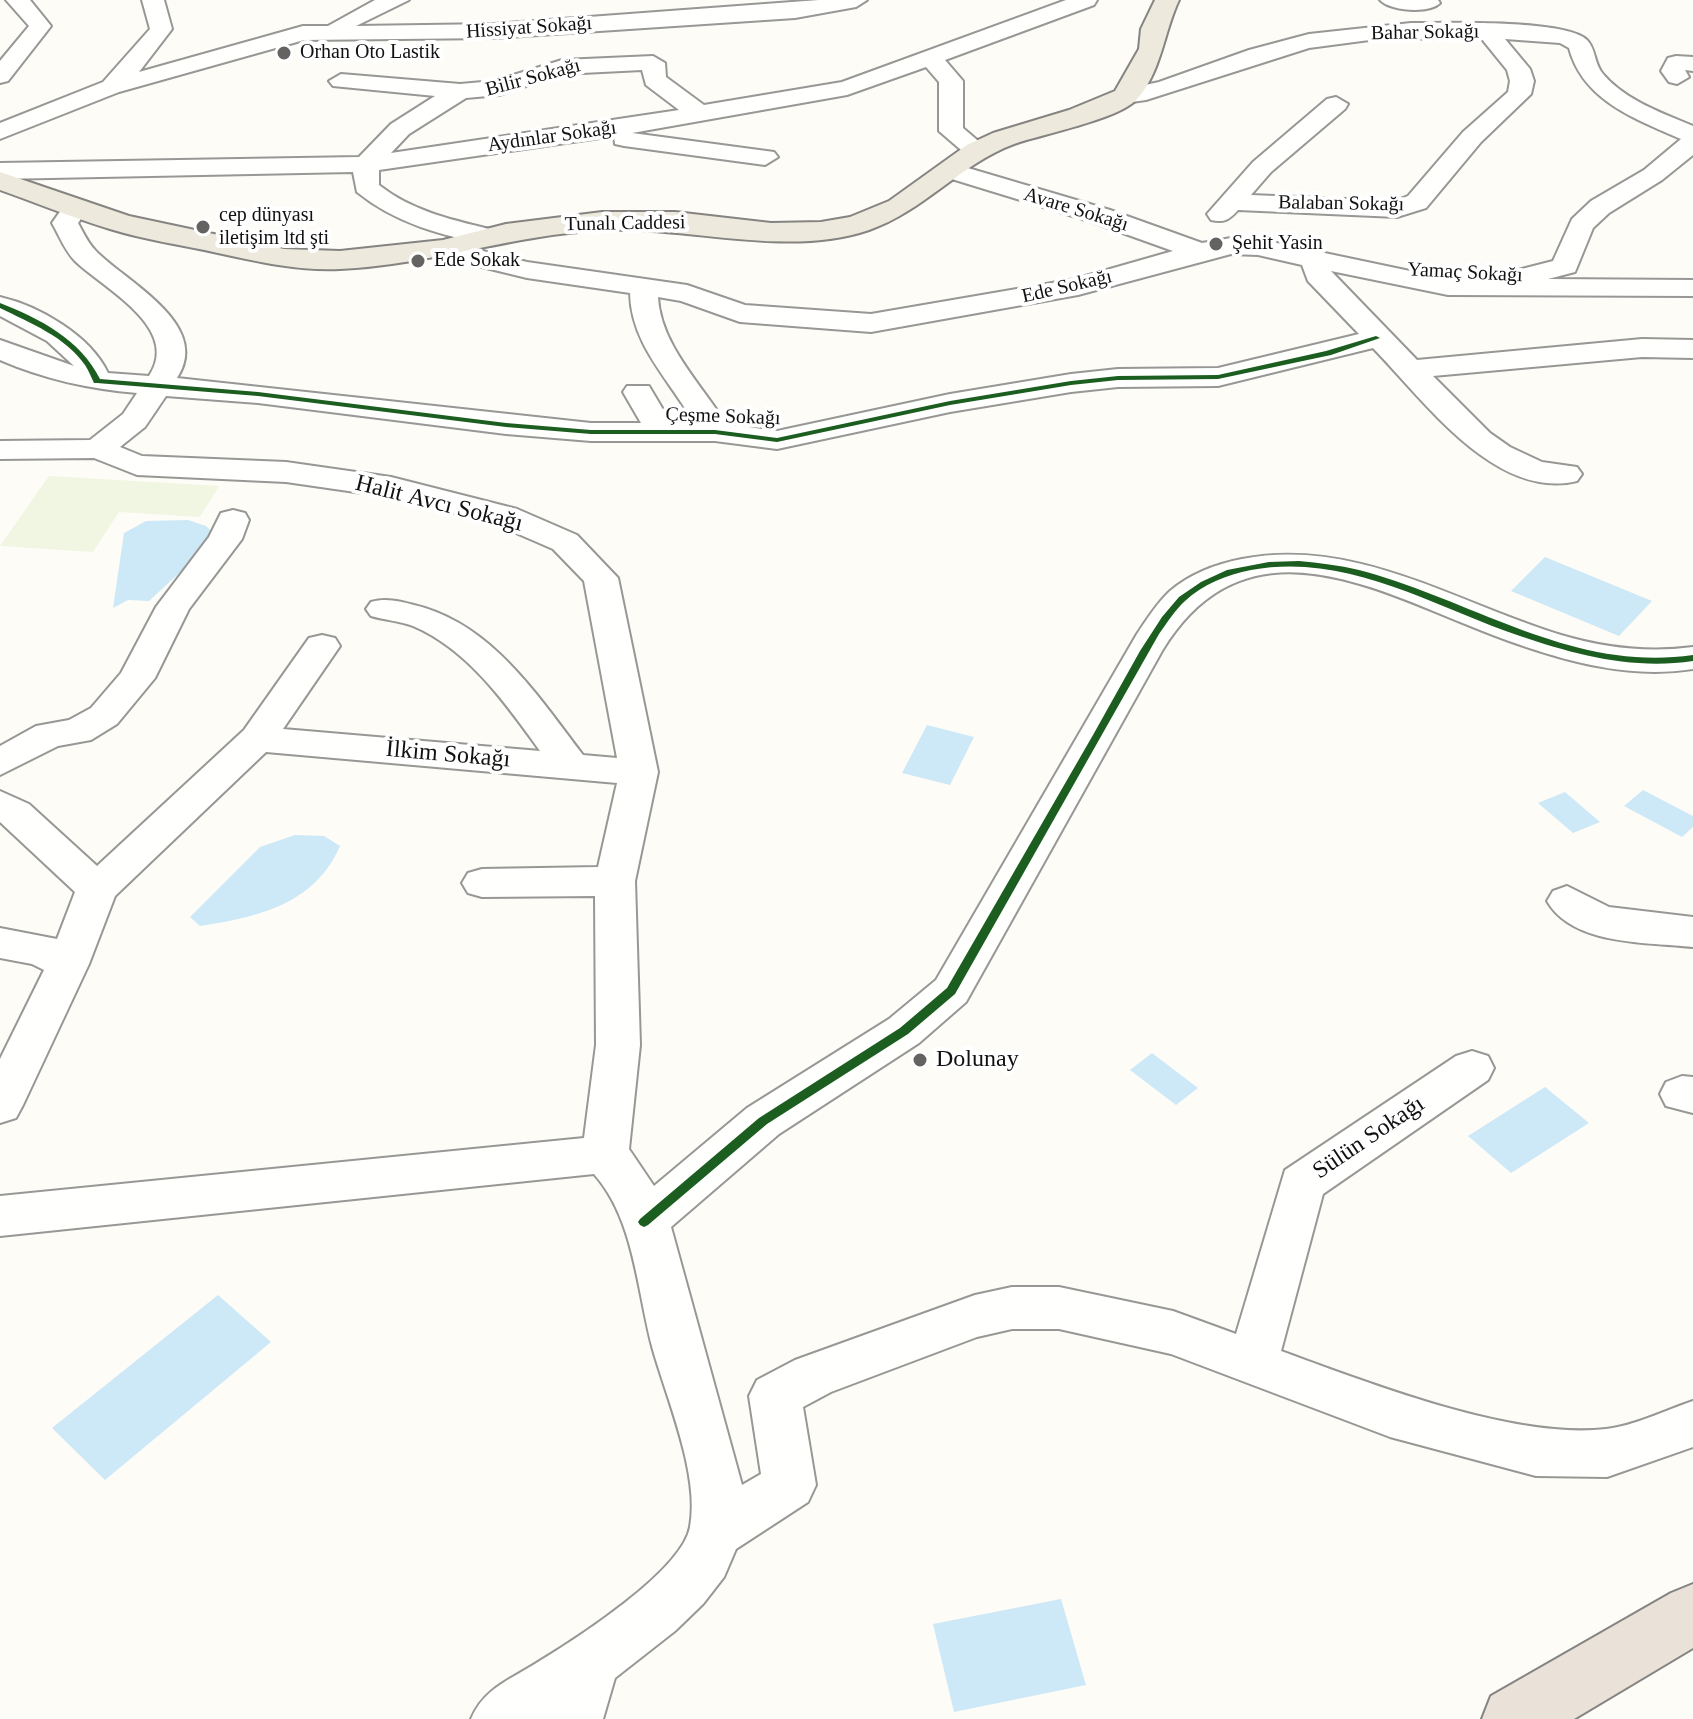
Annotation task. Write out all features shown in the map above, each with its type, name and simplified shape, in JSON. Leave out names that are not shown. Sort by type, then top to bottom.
[{"type":"highway","points":[[1514,1719],[1693,1614]]},
{"type":"main road","points":[[1125,96],[1152,49],[1153,29],[1167,0]]},
{"type":"main road","name":"Tunalı Caddesi","points":[[0,180],[75,209],[210,245],[284,258],[340,260],[443,249],[488,237],[562,224],[630,220],[675,221],[771,232],[821,231],[858,224],[899,207],[977,151],[1125,96]]},
{"type":"street","points":[[0,76],[40,26],[31,12],[17,0]]},
{"type":"street","points":[[111,87],[148,49],[161,29],[153,0]]},
{"type":"street","points":[[332,30],[372,8],[398,0]]},
{"type":"street","points":[[555,26],[592,6],[618,0]]},
{"type":"street","name":"Hissiyat Sokağı","points":[[0,132],[11,123],[111,87],[274,40],[332,30],[439,33],[795,11],[856,0]]},
{"type":"street","name":"Aydınlar Sokağı","points":[[0,171],[366,164],[581,134],[847,88],[1086,0]]},
{"type":"street","points":[[1391,0],[1429,3]]},
{"type":"street","points":[[1328,19],[1354,34]]},
{"type":"street","name":"Balaban Sokağı","points":[[1232,202],[1397,209],[1413,206],[1472,137],[1519,94],[1522,81],[1518,69],[1488,32]]},
{"type":"street","name":"Bahar Sokağı","points":[[1125,96],[1180,86],[1278,48],[1354,34],[1546,34],[1575,41],[1588,70],[1612,93],[1637,110],[1693,135]]},
{"type":"street","points":[[932,59],[951,81],[951,131],[977,151]]},
{"type":"street","name":"Bilir Sokağı","points":[[366,164],[400,129],[460,91],[499,88],[523,77],[562,67],[650,62],[654,80],[699,113]]},
{"type":"street","points":[[341,81],[460,91]]},
{"type":"street","points":[[1195,250],[1262,167],[1336,104]]},
{"type":"street","points":[[581,134],[765,157]]},
{"type":"street","name":"Yamaç Sokağı","points":[[1371,273],[1398,270],[1492,279],[1555,272],[1570,260],[1581,225],[1600,207],[1653,175],[1693,142]]},
{"type":"street","points":[[366,164],[366,187],[380,200],[461,231],[488,237]]},
{"type":"street","name":"Avare Sokağı","points":[[951,171],[1195,250]]},
{"type":"street","points":[[0,450],[98,449],[134,420],[171,365],[169,339],[137,296],[91,262],[77,246],[65,223],[75,209]]},
{"type":"street","name":"Ede Sokağı","points":[[443,249],[527,270],[644,284],[687,293],[740,313],[809,321],[871,323],[1078,287],[1195,250],[1231,246],[1258,247],[1448,287],[1693,288]]},
{"type":"street","points":[[1315,259],[1314,269],[1318,275],[1376,338],[1412,369],[1490,448],[1533,470],[1566,474]]},
{"type":"street","name":"Çeşme Sokağı","points":[[644,284],[645,316],[667,363],[688,386],[715,432]]},
{"type":"street","points":[[0,305],[45,328],[90,361],[97,381]]},
{"type":"street","name":"Çeşme Sokağı","points":[[0,349],[40,366],[97,381],[156,388],[274,396],[506,425],[662,433],[715,432],[777,440],[950,403],[1071,383],[1118,378],[1218,377],[1328,353],[1376,338]]},
{"type":"street","points":[[1412,369],[1642,348],[1693,349]]},
{"type":"street","name":"Çeşme Sokağı","points":[[638,392],[662,433]]},
{"type":"street","name":"Halit Avcı Sokağı","points":[[98,449],[137,465],[286,472],[391,487],[505,516],[565,542],[601,578],[639,772],[615,881],[618,1045],[605,1154]]},
{"type":"street","points":[[0,762],[49,735],[78,731],[104,716],[137,678],[173,607],[225,539],[233,520]]},
{"type":"street","points":[[644,1222],[763,1121],[904,1031],[951,991],[1134,671],[1176,605],[1200,586],[1237,570],[1278,564],[1331,564],[1389,581],[1557,646],[1621,659],[1693,658]]},
{"type":"street","points":[[383,609],[423,618],[453,633],[505,681],[571,765]]},
{"type":"street","points":[[0,1105],[68,964],[97,889],[257,739],[322,646]]},
{"type":"street","name":"İlkim Sokağı","points":[[257,739],[639,772]]},
{"type":"street","points":[[0,804],[15,813],[97,889]]},
{"type":"street","points":[[482,883],[615,881]]},
{"type":"street","points":[[1567,901],[1600,921],[1693,932]]},
{"type":"street","points":[[0,943],[42,950],[68,964]]},
{"type":"street","name":"Sülün Sokağı","points":[[1253,1363],[1302,1183],[1472,1068]]},
{"type":"street","points":[[0,1216],[605,1154],[629,1183],[644,1222],[708,1459],[719,1507],[718,1531],[707,1554],[673,1596],[591,1661],[500,1719]]},
{"type":"street","points":[[718,1531],[789,1485],[775,1396],[813,1376],[975,1316],[1012,1308],[1059,1308],[1173,1333],[1390,1414],[1536,1452],[1607,1453],[1693,1424]]},
{"type":"street","points":[[574,1719],[591,1661]]},
{"type":"green space","points":[[49,476],[219,486],[200,517],[119,512],[93,552],[0,546]]},
{"type":"water","points":[[188,520],[206,526],[214,534],[202,552],[149,601],[128,600],[113,608],[124,533],[146,521]]},
{"type":"water","points":[[1545,557],[1652,601],[1619,636],[1511,591]]},
{"type":"water","points":[[927,725],[974,737],[950,785],[902,773]]},
{"type":"water","points":[[1643,790],[1693,816],[1693,827],[1682,837],[1624,806]]},
{"type":"water","points":[[1565,792],[1600,822],[1573,833],[1538,803]]},
{"type":"water","points":[[295,835],[324,836],[340,846],[329,866],[300,895],[282,905],[243,918],[200,926],[190,917],[260,847]]},
{"type":"water","points":[[1152,1053],[1198,1088],[1176,1105],[1130,1070]]},
{"type":"water","points":[[1545,1087],[1589,1123],[1511,1173],[1468,1136]]},
{"type":"water","points":[[218,1295],[271,1342],[105,1480],[52,1428]]},
{"type":"water","points":[[1061,1599],[1086,1685],[954,1712],[933,1624]]},
{"type":"cycle path","points":[[0,305],[70,345],[91,367],[97,381],[258,394],[506,425],[591,432],[715,432],[777,440],[950,403],[1071,383],[1118,378],[1218,377],[1328,353],[1376,338]]},
{"type":"cycle path","points":[[644,1222],[763,1121],[904,1031],[951,991],[1155,634],[1176,605],[1204,583],[1230,572],[1269,564],[1328,566],[1386,581],[1521,633],[1580,651],[1641,661],[1668,662],[1693,658]]},
{"type":"place","name":"Orhan Oto Lastik","points":[[284,53]]},
{"type":"place","name":"cep dünyası iletişim ltd şti","points":[[203,227]]},
{"type":"place","name":"Şehit Yasin","points":[[1216,244]]},
{"type":"place","name":"Ede Sokak","points":[[418,261]]},
{"type":"place","name":"Dolunay","points":[[920,1060]]}]
